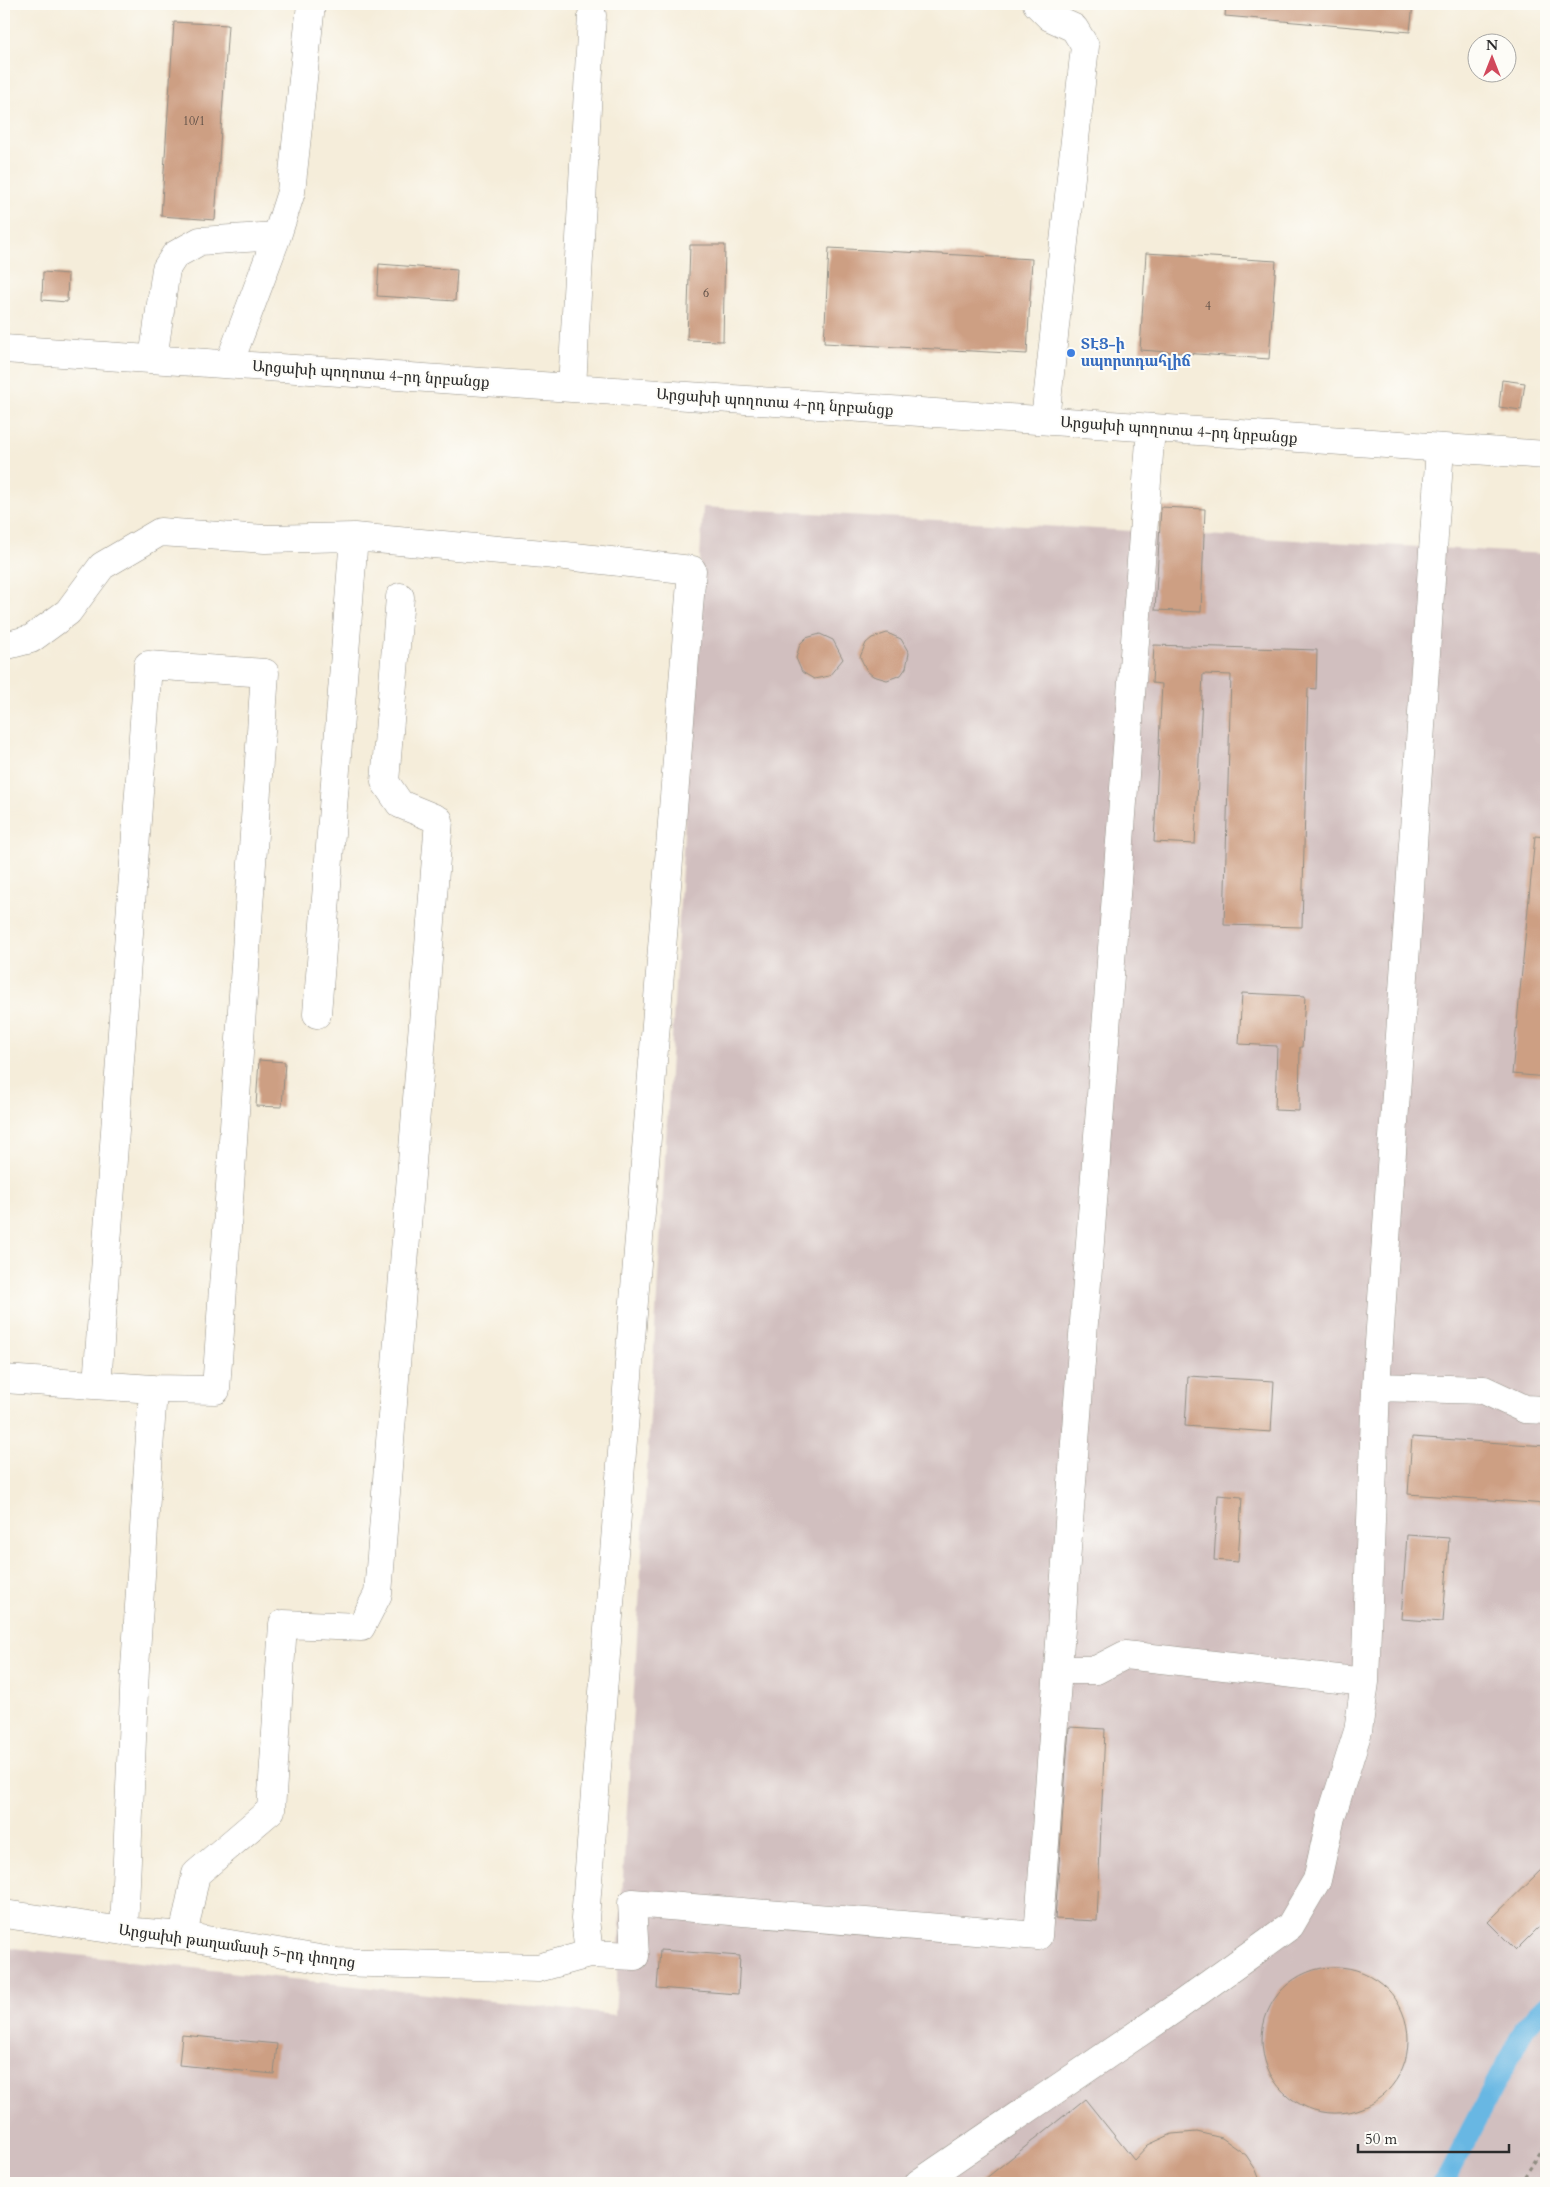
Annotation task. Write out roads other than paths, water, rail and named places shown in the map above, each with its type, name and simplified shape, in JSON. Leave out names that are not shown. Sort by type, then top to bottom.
[{"type":"street","points":[[228,364],[278,236],[291,192],[311,4]]},
{"type":"street","points":[[1037,4],[1050,17],[1074,28],[1085,46],[1045,420]]},
{"type":"street","points":[[572,388],[592,15]]},
{"type":"street","points":[[153,359],[166,269],[175,255],[200,241],[278,236]]},
{"type":"street","name":"Արցախի պողոտա 4-րդ նրբանցք","points":[[4,349],[1546,455]]},
{"type":"street","points":[[1151,428],[1058,1670],[1096,1670],[1125,1655],[1364,1682]]},
{"type":"street","points":[[919,2183],[1180,2005],[1290,1926],[1317,1880],[1331,1817],[1358,1730],[1364,1682],[1376,1387],[1440,448]]},
{"type":"street","points":[[4,646],[31,639],[68,612],[102,566],[160,532],[265,539],[354,537],[566,556],[692,570],[585,1919],[589,1954]]},
{"type":"street","points":[[317,1014],[354,537]]},
{"type":"street","points":[[184,1936],[196,1874],[271,1810],[283,1624],[361,1627],[378,1594],[440,820],[400,804],[385,782],[400,598]]},
{"type":"street","points":[[4,1379],[153,1389],[216,1390],[265,673],[148,665],[97,1385]]},
{"type":"street","points":[[1376,1387],[1484,1390],[1525,1409],[1546,1410]]},
{"type":"street","points":[[124,1931],[135,1668],[153,1389]]},
{"type":"street","name":"Արցախի թաղամասի 5-րդ փողոց","points":[[4,1914],[124,1931],[184,1936],[337,1962],[538,1968],[589,1954],[635,1956],[632,1903],[1038,1936],[1058,1670]]},
{"type":"waterway","points":[[1444,2183],[1525,2027],[1546,2006]]},
{"type":"place","name":"ՏԷՑ-ի սպորտդահլիճ","points":[[1071,353]]}]
